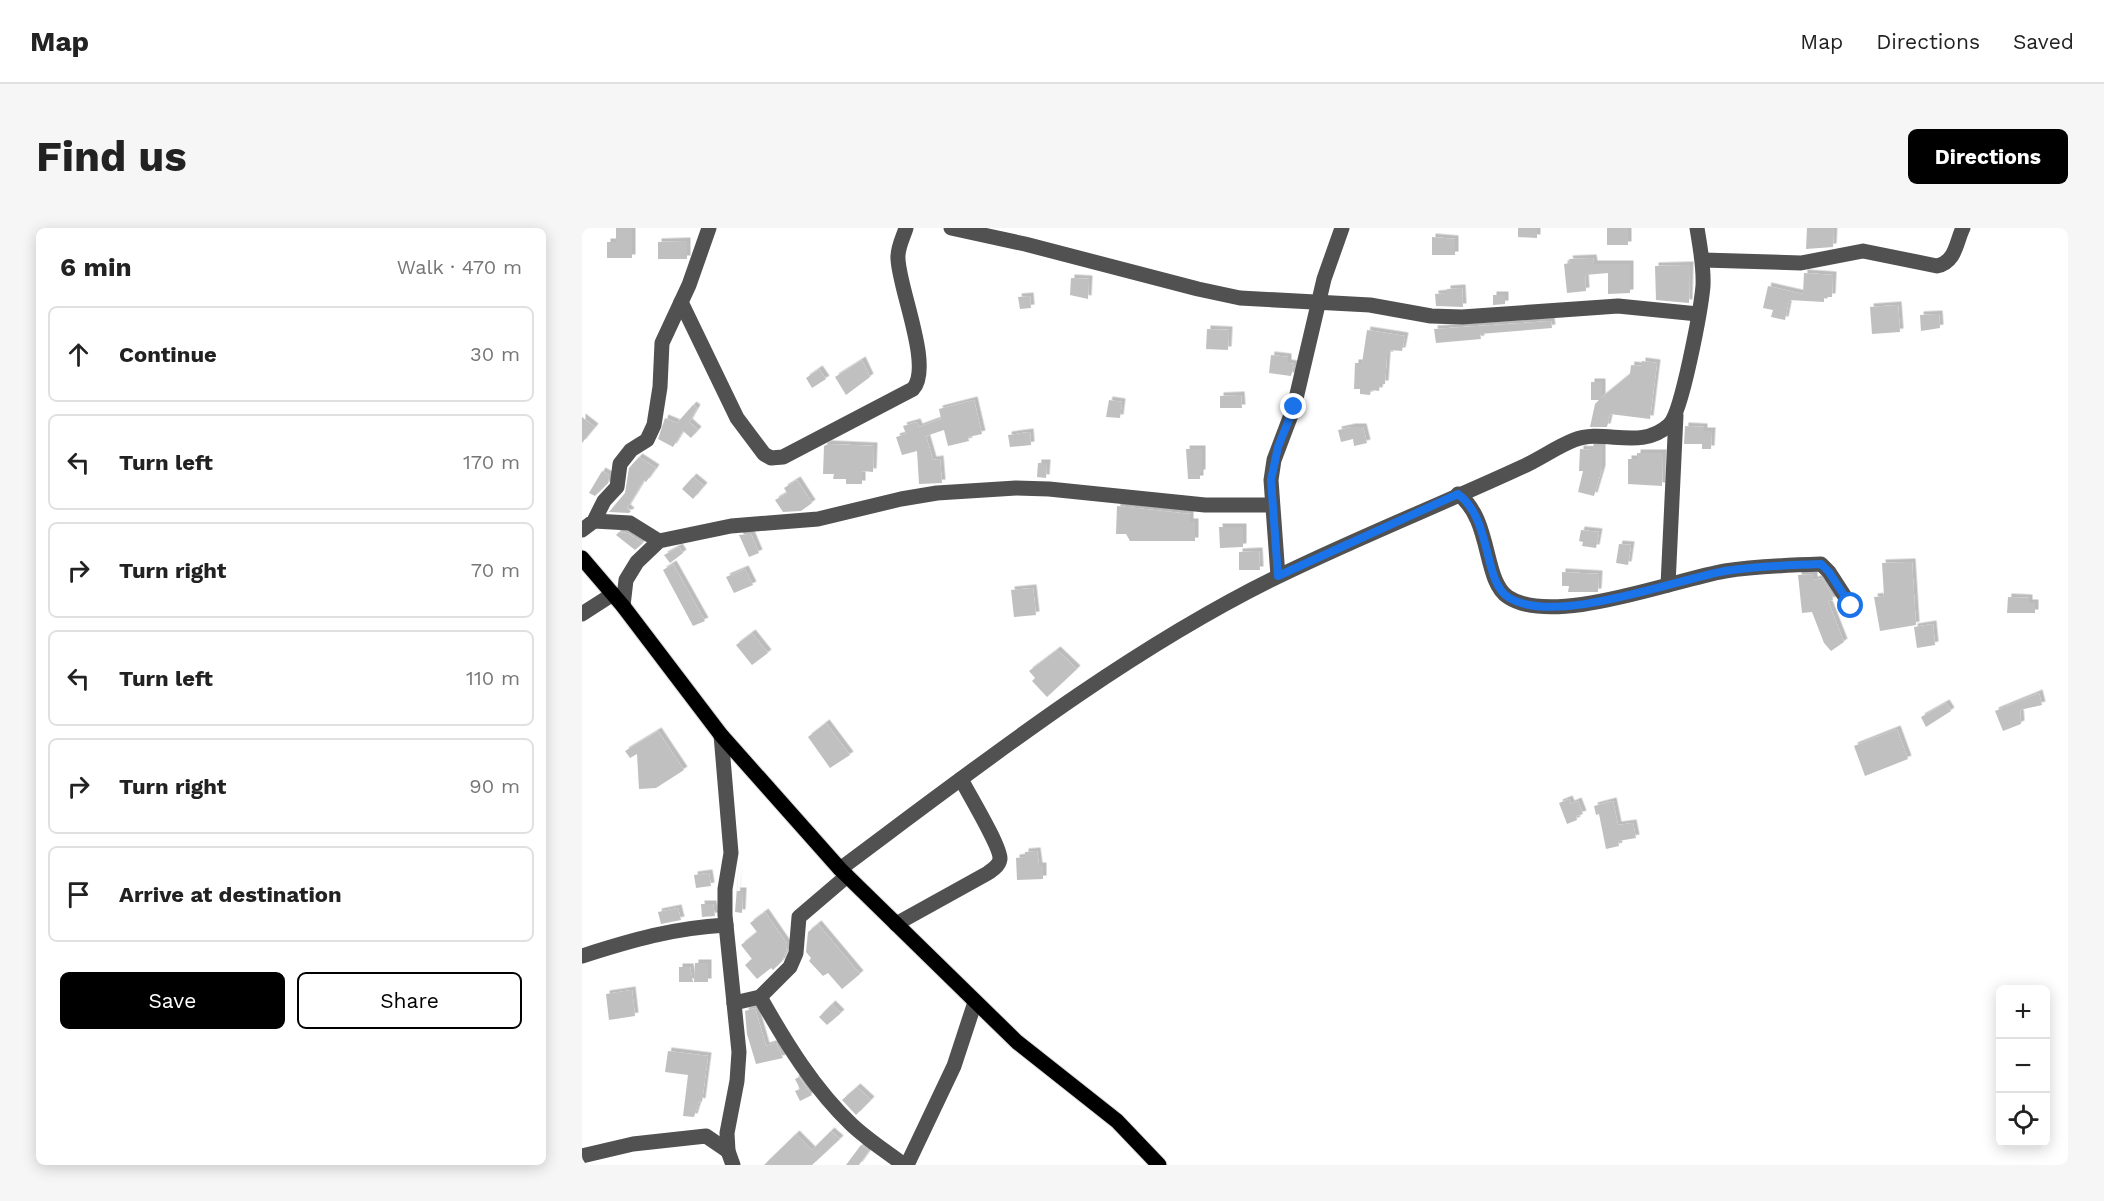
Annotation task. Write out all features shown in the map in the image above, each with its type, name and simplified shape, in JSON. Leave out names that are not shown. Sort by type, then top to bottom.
[{"type":"main road","points":[[582,558],[618,600],[721,735],[843,873],[1017,1042],[1118,1121],[1159,1165]]},
{"type":"street","points":[[588,526],[604,501],[617,487],[620,464],[631,450],[647,440],[654,425],[660,387],[662,343],[681,302],[709,228]]},
{"type":"street","points":[[681,302],[737,418],[764,454],[771,458],[783,457],[913,389],[918,384],[920,364],[898,258],[906,228]]},
{"type":"street","points":[[951,228],[1025,244],[1240,298],[1370,305],[1431,316],[1462,317],[1618,306],[1698,314]]},
{"type":"street","points":[[1278,576],[1271,480],[1274,460],[1294,407],[1318,303],[1342,228]]},
{"type":"street","points":[[1668,585],[1676,415],[1703,286],[1703,260],[1697,228]]},
{"type":"street","points":[[1703,260],[1802,263],[1863,251],[1937,266],[1947,263],[1963,228]]},
{"type":"street","points":[[734,1003],[759,998],[775,984],[795,960],[799,917],[843,873],[961,779],[1112,674],[1196,621],[1278,576],[1522,467],[1579,437],[1627,439],[1648,437],[1670,424],[1676,415]]},
{"type":"street","points":[[582,614],[618,600],[637,562],[659,541],[731,526],[818,519],[901,499],[972,490],[1049,489],[1205,505],[1272,505]]},
{"type":"street","points":[[1458,494],[1468,501],[1476,514],[1500,589],[1516,602],[1534,606],[1578,605],[1758,567],[1821,564],[1829,572],[1851,606]]},
{"type":"street","points":[[588,526],[630,523],[659,541]]},
{"type":"street","points":[[721,735],[731,853],[725,889],[726,925],[739,1066],[728,1123],[730,1158]]},
{"type":"street","points":[[896,924],[988,873],[999,863],[1000,857],[993,841],[961,779]]},
{"type":"street","points":[[582,956],[669,930],[726,925]]},
{"type":"street","points":[[759,998],[799,1061],[825,1096],[854,1127],[906,1165],[954,1066],[975,1002]]},
{"type":"street","points":[[582,1156],[633,1144],[706,1136],[728,1123]]},
{"type":"street","points":[[706,1136],[730,1158]]},
{"type":"building","points":[[616,228],[632,228],[632,258],[607,258],[607,242],[616,242]]},
{"type":"building","points":[[1518,228],[1537,228],[1537,238],[1518,237]]},
{"type":"building","points":[[1607,228],[1628,228],[1628,245],[1607,245]]},
{"type":"building","points":[[1807,228],[1834,228],[1833,247],[1806,249]]},
{"type":"building","points":[[1432,237],[1455,239],[1455,255],[1432,255]]},
{"type":"building","points":[[687,241],[687,259],[658,259],[658,242]]},
{"type":"building","points":[[1593,258],[1594,264],[1630,264],[1630,293],[1608,294],[1608,273],[1585,275],[1586,291],[1567,293],[1564,264],[1570,263],[1569,259]]},
{"type":"building","points":[[1690,265],[1689,303],[1656,300],[1655,266]]},
{"type":"building","points":[[1804,273],[1833,275],[1832,297],[1824,297],[1824,302],[1789,300],[1785,320],[1771,317],[1773,310],[1763,308],[1768,286],[1803,294]]},
{"type":"building","points":[[1071,278],[1089,279],[1088,299],[1070,295]]},
{"type":"building","points":[[1462,288],[1463,307],[1436,306],[1435,294],[1447,293],[1447,289]]},
{"type":"building","points":[[1493,295],[1505,295],[1505,304],[1493,305]]},
{"type":"building","points":[[1030,296],[1031,308],[1020,309],[1018,297]]},
{"type":"building","points":[[1898,305],[1900,332],[1872,334],[1870,307]]},
{"type":"building","points":[[1939,314],[1940,328],[1921,331],[1920,315]]},
{"type":"building","points":[[1551,321],[1552,328],[1480,334],[1481,339],[1436,343],[1434,329]]},
{"type":"building","points":[[1207,329],[1229,330],[1228,350],[1206,349]]},
{"type":"building","points":[[1367,330],[1405,336],[1402,351],[1390,350],[1390,355],[1387,355],[1385,384],[1380,384],[1379,391],[1371,390],[1370,395],[1360,394],[1360,389],[1354,389],[1355,363],[1362,363]]},
{"type":"building","points":[[1271,355],[1288,357],[1288,363],[1294,364],[1291,376],[1269,373]]},
{"type":"building","points":[[862,360],[870,377],[846,395],[835,377]]},
{"type":"building","points":[[1642,361],[1657,363],[1650,419],[1610,414],[1607,427],[1590,427],[1595,404],[1599,400],[1591,400],[1591,382],[1602,382],[1602,397],[1630,374],[1631,365],[1642,366]]},
{"type":"building","points":[[819,369],[826,379],[812,388],[806,378]]},
{"type":"building","points":[[1241,395],[1242,408],[1220,408],[1220,396]]},
{"type":"building","points":[[974,400],[982,434],[968,437],[969,441],[948,446],[944,430],[926,436],[933,460],[940,459],[942,483],[919,484],[917,451],[902,455],[896,437],[906,434],[903,426],[917,422],[919,427],[941,419],[939,409]]},
{"type":"building","points":[[1109,400],[1122,402],[1120,418],[1106,417]]},
{"type":"building","points":[[693,405],[697,408],[689,422],[698,430],[691,438],[683,431],[673,447],[658,439],[665,418],[677,423]]},
{"type":"building","points":[[582,417],[595,427],[582,443]]},
{"type":"building","points":[[1685,426],[1704,427],[1704,431],[1712,431],[1711,449],[1702,449],[1702,444],[1684,444]]},
{"type":"building","points":[[1363,427],[1367,443],[1354,446],[1353,439],[1341,442],[1338,430]]},
{"type":"building","points":[[1030,432],[1031,445],[1010,447],[1008,435]]},
{"type":"building","points":[[828,444],[874,446],[873,472],[862,471],[862,484],[846,484],[846,479],[833,479],[834,474],[823,474],[824,446]]},
{"type":"building","points":[[1590,446],[1602,446],[1602,469],[1594,496],[1578,492],[1583,471],[1579,471],[1580,449],[1590,450]]},
{"type":"building","points":[[1186,449],[1202,449],[1200,479],[1188,479]]},
{"type":"building","points":[[1637,453],[1663,453],[1662,486],[1628,484],[1628,459],[1637,459]]},
{"type":"building","points":[[639,457],[656,468],[646,482],[644,480],[627,508],[631,511],[629,513],[609,512],[625,493],[629,468]]},
{"type":"building","points":[[1038,463],[1047,463],[1046,478],[1037,477]]},
{"type":"building","points":[[602,471],[609,475],[608,483],[595,496],[589,493]]},
{"type":"building","points":[[693,477],[704,486],[693,499],[682,489]]},
{"type":"building","points":[[797,480],[812,503],[801,511],[783,512],[775,500],[787,493],[784,488]]},
{"type":"building","points":[[1117,506],[1190,514],[1190,522],[1195,522],[1195,541],[1130,541],[1126,534],[1116,534]]},
{"type":"building","points":[[1219,527],[1243,527],[1243,547],[1220,548]]},
{"type":"building","points":[[1581,530],[1599,532],[1596,548],[1582,546],[1583,542],[1579,541]]},
{"type":"building","points":[[619,532],[627,533],[643,543],[635,550],[616,535]]},
{"type":"building","points":[[751,534],[759,553],[749,557],[739,535]]},
{"type":"building","points":[[1619,544],[1631,545],[1628,565],[1616,563]]},
{"type":"building","points":[[679,547],[683,553],[670,563],[664,555]]},
{"type":"building","points":[[1259,551],[1260,570],[1239,570],[1239,552]]},
{"type":"building","points":[[1912,562],[1916,625],[1880,631],[1874,597],[1884,596],[1882,563]]},
{"type":"building","points":[[673,564],[705,621],[693,626],[663,570]]},
{"type":"building","points":[[745,569],[753,585],[734,593],[726,577]]},
{"type":"building","points":[[1562,572],[1599,574],[1598,592],[1568,592],[1569,586],[1562,586]]},
{"type":"building","points":[[1814,574],[1814,580],[1822,578],[1832,595],[1833,600],[1828,601],[1844,642],[1831,651],[1824,643],[1812,612],[1802,613],[1798,575]]},
{"type":"building","points":[[1033,588],[1036,615],[1014,617],[1011,590]]},
{"type":"building","points":[[2008,597],[2029,598],[2029,603],[2035,603],[2035,613],[2007,613]]},
{"type":"building","points":[[1933,624],[1935,645],[1917,648],[1914,627]]},
{"type":"building","points":[[752,633],[768,653],[752,665],[736,645]]},
{"type":"building","points":[[1057,650],[1077,669],[1047,697],[1032,681],[1035,678],[1029,671]]},
{"type":"building","points":[[2039,693],[2042,705],[2020,710],[2021,724],[2003,731],[1995,711]]},
{"type":"building","points":[[1946,703],[1951,711],[1926,727],[1921,717]]},
{"type":"building","points":[[826,723],[850,755],[830,768],[808,737]]},
{"type":"building","points":[[1897,729],[1908,759],[1865,776],[1854,746]]},
{"type":"building","points":[[658,731],[684,770],[656,788],[639,789],[637,754],[630,758],[625,751]]},
{"type":"building","points":[[1569,799],[1571,804],[1578,801],[1583,814],[1576,816],[1577,820],[1567,824],[1559,803]]},
{"type":"building","points":[[1613,801],[1618,825],[1633,823],[1636,838],[1618,841],[1619,846],[1606,849],[1599,814],[1596,815],[1594,806]]},
{"type":"building","points":[[1037,851],[1039,866],[1043,866],[1043,879],[1017,880],[1016,858],[1025,857],[1025,852]]},
{"type":"building","points":[[739,863],[737,891],[743,891],[742,913],[735,912]]},
{"type":"building","points":[[709,873],[711,886],[696,888],[694,875]]},
{"type":"building","points":[[701,904],[713,904],[715,916],[702,917]]},
{"type":"building","points":[[678,908],[681,920],[661,924],[658,912]]},
{"type":"building","points":[[765,912],[787,944],[782,961],[773,970],[771,968],[757,979],[745,965],[752,959],[741,945],[757,932],[750,923]]},
{"type":"building","points":[[818,924],[860,974],[842,989],[828,973],[823,976],[809,961],[811,958],[806,952],[808,932]]},
{"type":"building","points":[[695,963],[708,963],[708,982],[694,982]]},
{"type":"building","points":[[679,967],[690,967],[693,982],[679,982]]},
{"type":"building","points":[[632,990],[635,1016],[609,1020],[606,994]]},
{"type":"building","points":[[832,1004],[841,1013],[827,1025],[819,1017]]},
{"type":"building","points":[[755,1008],[766,1046],[776,1043],[783,1058],[756,1064],[747,1034],[745,1011]]},
{"type":"building","points":[[668,1051],[708,1056],[702,1102],[699,1101],[694,1117],[683,1116],[688,1075],[665,1072]]},
{"type":"building","points":[[799,1077],[812,1095],[800,1101],[795,1091],[800,1089],[795,1079]]},
{"type":"building","points":[[857,1087],[871,1100],[856,1115],[842,1100]]},
{"type":"building","points":[[831,1131],[840,1139],[812,1165],[764,1165],[796,1134],[812,1150]]},
{"type":"building","points":[[861,1145],[869,1151],[859,1165],[846,1165]]},
{"type":"route","points":[[1294,407],[1278,447],[1271,480],[1278,576],[1458,494],[1468,501],[1476,514],[1500,589],[1516,602],[1554,607],[1578,605],[1725,571],[1821,564],[1829,572],[1851,606]]}]
